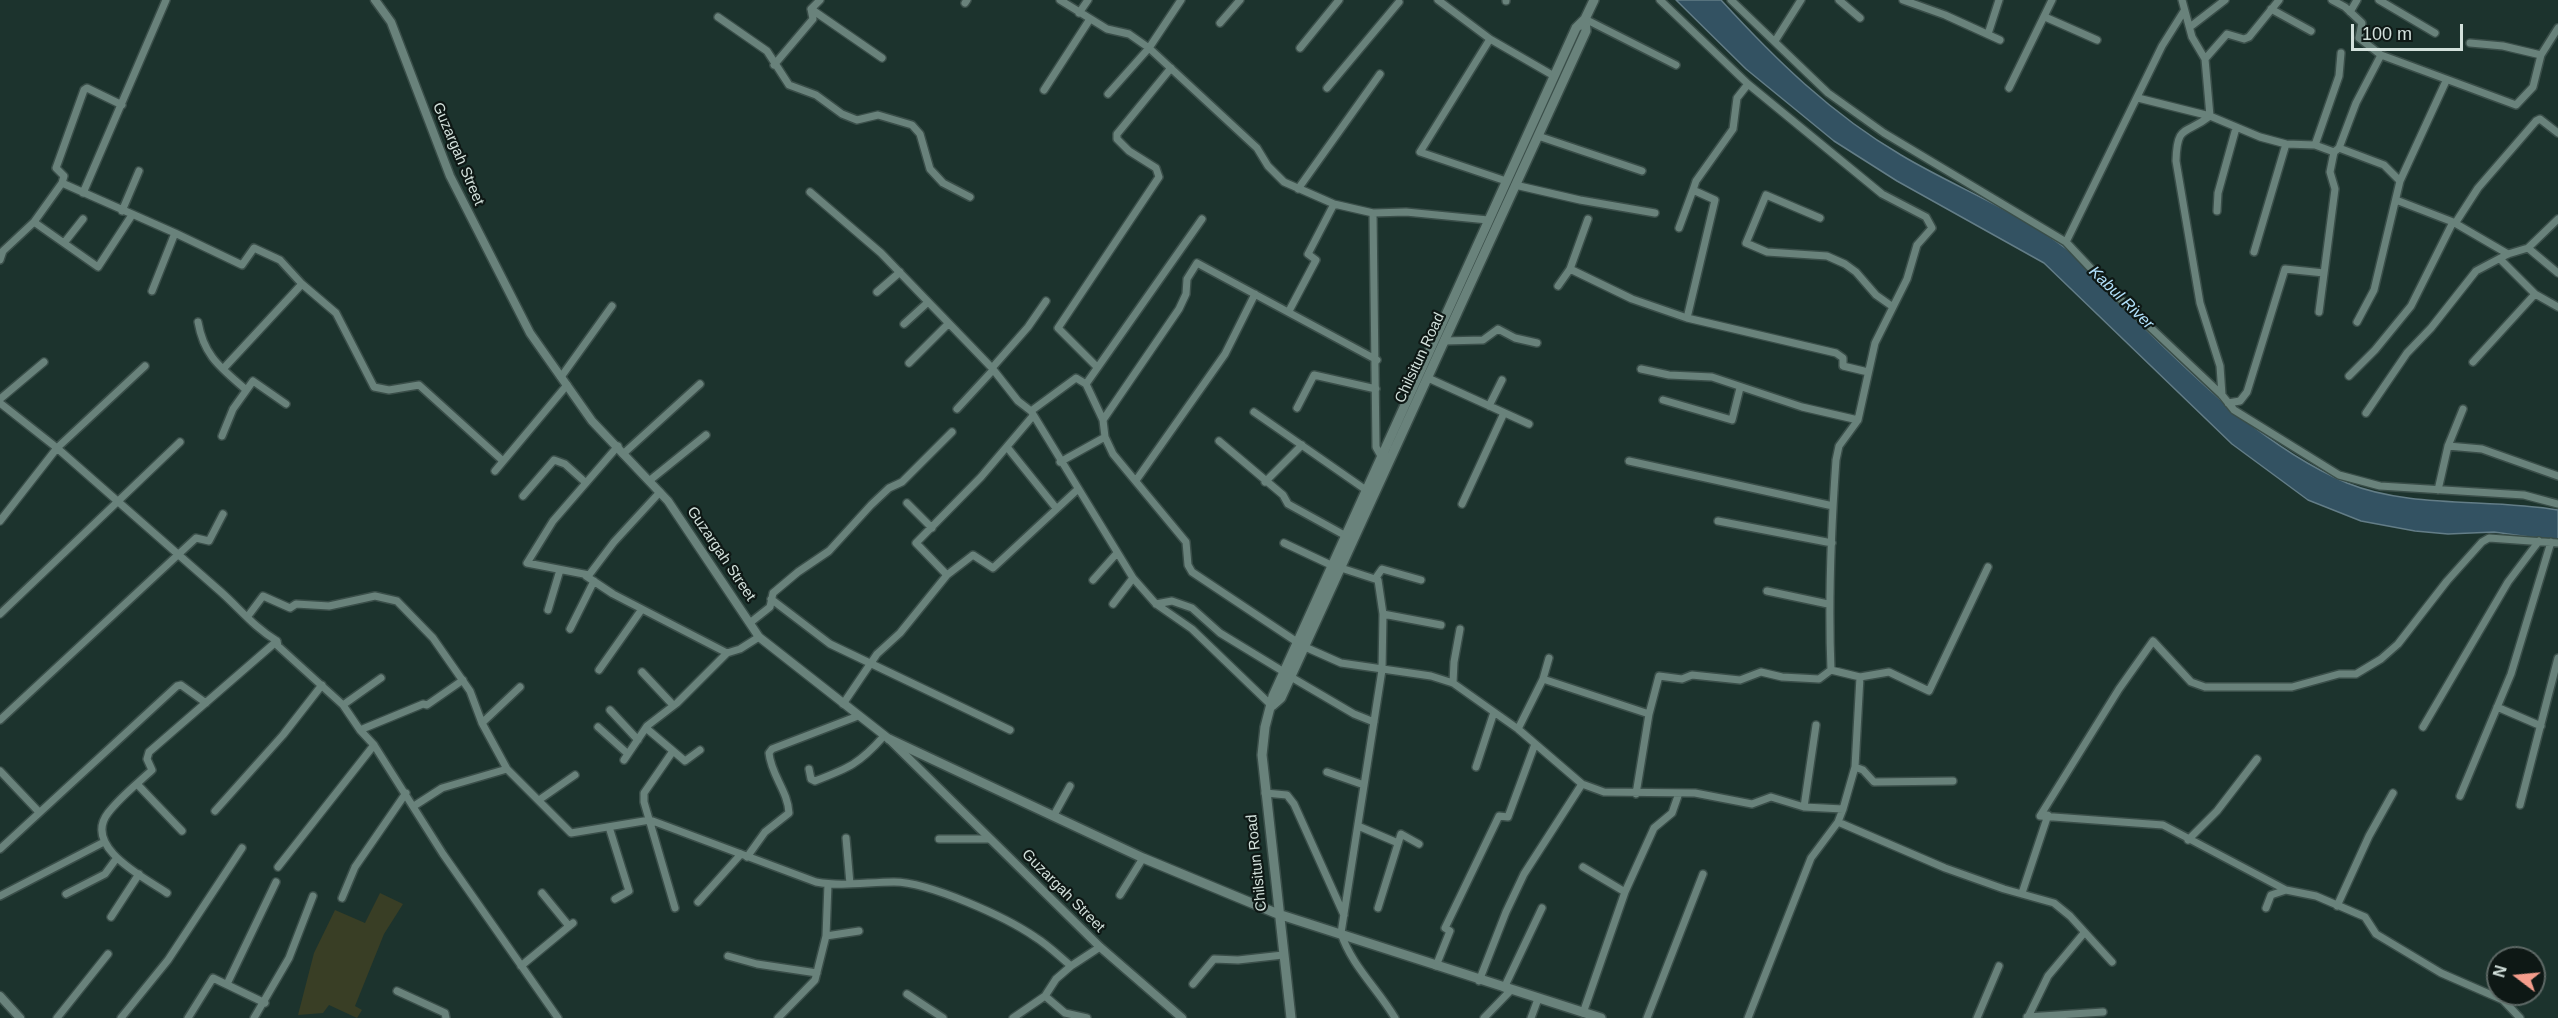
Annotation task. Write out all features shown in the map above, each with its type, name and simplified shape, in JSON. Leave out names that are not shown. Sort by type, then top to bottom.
[{"type":"main road","name":"Chilsitun Road","points":[[1291,1018],[1262,755],[1265,727],[1273,696],[1288,674],[1428,378],[1554,76],[1576,28],[1585,19],[1594,0]]},
{"type":"main road","name":"Chilsitun Road","points":[[1337,567],[1346,536],[1366,490],[1488,220],[1538,136],[1586,31],[1585,19]]},
{"type":"main road","points":[[886,737],[1143,858],[1278,914],[1341,933],[1479,981],[1601,1018]]},
{"type":"street","points":[[83,193],[166,0]]},
{"type":"street","name":"Guzargah Street","points":[[375,0],[391,22],[450,176],[530,333],[592,421],[660,492],[751,622],[759,637],[886,737],[1100,947],[1182,1018]]},
{"type":"street","points":[[811,9],[820,0]]},
{"type":"street","points":[[1060,0],[1079,14],[1107,29],[1129,34],[1149,48],[1257,148],[1268,166],[1284,182],[1334,204],[1373,213],[1406,212],[1488,220]]},
{"type":"street","points":[[1079,14],[1088,0]]},
{"type":"street","points":[[1108,94],[1149,48],[1182,0]]},
{"type":"street","points":[[1220,23],[1240,0]]},
{"type":"street","points":[[1300,48],[1339,0]]},
{"type":"street","points":[[1438,0],[1490,39],[1554,76]]},
{"type":"street","points":[[1660,0],[1748,84],[1882,194],[1926,217],[1932,228],[1917,245],[1907,279],[1875,343],[1858,420],[1839,446],[1833,506],[1832,580],[1828,604],[1831,670]]},
{"type":"street","points":[[1731,0],[1828,93],[1884,134],[2066,242],[2116,296],[2222,395],[2234,410],[2339,475],[2380,486],[2524,495],[2558,503]]},
{"type":"street","points":[[1775,41],[1801,0]]},
{"type":"street","points":[[1839,0],[1860,18]]},
{"type":"street","points":[[1903,0],[2000,40]]},
{"type":"street","points":[[1988,34],[1999,0]]},
{"type":"street","points":[[2008,88],[2052,0]]},
{"type":"street","points":[[2182,0],[2190,27],[2205,59],[2210,116]]},
{"type":"street","points":[[2190,27],[2225,0]]},
{"type":"street","points":[[2205,59],[2227,33],[2244,39],[2249,38],[2279,0]]},
{"type":"street","points":[[2332,0],[2362,23],[2359,38],[2381,55],[2446,81],[2516,105],[2533,87],[2541,55],[2558,28]]},
{"type":"street","points":[[2350,12],[2357,0]]},
{"type":"street","points":[[2379,0],[2435,33]]},
{"type":"street","points":[[1327,88],[1399,1]]},
{"type":"street","points":[[811,9],[882,58]]},
{"type":"street","points":[[774,65],[813,19],[811,9]]},
{"type":"street","points":[[2271,9],[2311,31]]},
{"type":"street","points":[[2066,242],[2162,46],[2178,16],[2184,11]]},
{"type":"street","points":[[718,16],[767,51],[789,85],[816,95],[842,114],[857,120],[878,115],[912,125],[920,134],[930,170],[943,183],[970,197]]},
{"type":"street","points":[[2045,17],[2097,40]]},
{"type":"street","points":[[1044,90],[1090,19]]},
{"type":"street","points":[[1585,19],[1676,65]]},
{"type":"street","points":[[1490,39],[1420,152],[1511,183],[1638,212],[1655,213]]},
{"type":"street","points":[[2470,43],[2503,46],[2541,55]]},
{"type":"street","points":[[2315,146],[2339,76],[2342,53]]},
{"type":"street","points":[[2319,312],[2335,189],[2330,172],[2336,150],[2356,103],[2381,55]]},
{"type":"street","points":[[1096,367],[1058,328],[1159,177],[1156,168],[1129,151],[1117,138],[1117,134],[1171,68]]},
{"type":"street","points":[[1298,189],[1380,74]]},
{"type":"street","points":[[2357,322],[2374,290],[2400,181],[2446,81]]},
{"type":"street","points":[[1679,228],[1696,181],[1733,129],[1737,98],[1748,84]]},
{"type":"street","points":[[0,260],[2,249],[33,222],[62,183],[64,176],[56,168],[84,90],[87,88],[122,105]]},
{"type":"street","points":[[2138,98],[2210,116],[2236,128],[2286,144],[2336,150],[2384,165],[2400,181]]},
{"type":"street","points":[[2210,116],[2186,128],[2176,142],[2176,161],[2200,303],[2220,366],[2222,395]]},
{"type":"street","points":[[2349,376],[2356,372],[2410,306],[2453,222],[2456,222],[2478,188],[2536,120],[2540,119],[2558,133]]},
{"type":"street","points":[[2217,211],[2218,193],[2236,128]]},
{"type":"street","points":[[1538,136],[1642,171]]},
{"type":"street","points":[[2254,252],[2286,144]]},
{"type":"street","points":[[122,211],[139,171]]},
{"type":"street","points":[[62,183],[242,265],[254,248],[280,260],[302,284],[336,313],[374,387],[389,390],[419,385],[503,461]]},
{"type":"street","points":[[1687,318],[1715,200],[1693,190]]},
{"type":"street","points":[[810,192],[900,272],[947,325],[992,369],[1031,414],[1133,578],[1156,604],[1192,629],[1272,706]]},
{"type":"street","points":[[1820,218],[1766,195],[1746,243],[1767,252],[1827,256],[1856,272],[1876,295],[1893,307]]},
{"type":"street","points":[[2396,200],[2453,222],[2508,254]]},
{"type":"street","points":[[1289,311],[1316,260],[1308,254],[1334,204]]},
{"type":"street","points":[[1373,213],[1377,360],[1376,447],[1382,456]]},
{"type":"street","points":[[33,222],[98,267],[132,215]]},
{"type":"street","points":[[64,243],[83,219]]},
{"type":"street","points":[[1086,384],[1202,219]]},
{"type":"street","points":[[1558,286],[1570,269],[1588,219]]},
{"type":"street","points":[[2366,413],[2407,353],[2431,328],[2476,271],[2508,254],[2528,248],[2558,219]]},
{"type":"street","points":[[152,291],[175,233]]},
{"type":"street","points":[[2528,248],[2558,273]]},
{"type":"street","points":[[2500,259],[2535,294],[2558,307]]},
{"type":"street","points":[[1103,420],[1179,309],[1186,294],[1187,279],[1197,263],[1289,311],[1323,333],[1377,360]]},
{"type":"street","points":[[1570,269],[1632,299],[1687,318],[1836,353],[1843,358],[1843,366],[1868,372]]},
{"type":"street","points":[[2228,403],[2240,401],[2247,392],[2285,269],[2324,273]]},
{"type":"street","points":[[877,292],[900,272]]},
{"type":"street","points":[[223,369],[302,284]]},
{"type":"street","points":[[1137,479],[1225,354],[1256,294]]},
{"type":"street","points":[[2473,362],[2535,294]]},
{"type":"street","points":[[957,409],[1028,327],[1046,301]]},
{"type":"street","points":[[904,324],[927,303]]},
{"type":"street","points":[[561,376],[612,306]]},
{"type":"street","points":[[198,322],[202,342],[223,369],[245,389]]},
{"type":"street","points":[[909,363],[947,325]]},
{"type":"street","points":[[1444,341],[1483,340],[1498,329],[1515,338],[1537,343]]},
{"type":"street","points":[[44,362],[0,401],[57,448],[177,556],[248,616],[257,629],[277,641],[278,646],[343,705],[360,730],[375,745],[443,854],[558,1018]]},
{"type":"street","points":[[0,521],[57,448],[145,366]]},
{"type":"street","points":[[1641,369],[1669,375],[1712,377],[1802,407],[1858,420]]},
{"type":"street","points":[[1297,408],[1314,375],[1376,389]]},
{"type":"street","points":[[947,575],[916,543],[1007,447],[1031,414],[1076,378],[1086,384],[1103,420],[1105,437],[1113,454],[1137,479],[1186,542],[1188,565],[1192,572],[1301,644],[1341,663],[1431,676],[1453,683],[1518,729],[1582,784],[1604,792],[1695,793],[1752,804],[1771,797],[1804,807],[1843,809]]},
{"type":"street","points":[[1428,378],[1528,424]]},
{"type":"street","points":[[1489,406],[1502,380]]},
{"type":"street","points":[[222,436],[245,389],[255,382],[286,404]]},
{"type":"street","points":[[700,384],[585,482],[553,521],[527,562],[586,576],[642,609],[727,653]]},
{"type":"street","points":[[495,471],[567,385]]},
{"type":"street","points":[[1663,400],[1732,420],[1740,388]]},
{"type":"street","points":[[2438,490],[2448,446],[2463,409]]},
{"type":"street","points":[[1254,412],[1366,490]]},
{"type":"street","points":[[1462,504],[1504,413]]},
{"type":"street","points":[[751,622],[765,613],[773,593],[798,572],[829,551],[889,488],[902,482],[952,432]]},
{"type":"street","points":[[650,481],[706,435]]},
{"type":"street","points":[[1060,462],[1105,437]]},
{"type":"street","points":[[1219,441],[1302,514],[1346,536]]},
{"type":"street","points":[[0,614],[116,500],[180,442]]},
{"type":"street","points":[[1265,482],[1302,445]]},
{"type":"street","points":[[2448,446],[2482,449],[2558,476]]},
{"type":"street","points":[[1007,447],[1056,508]]},
{"type":"street","points":[[523,496],[554,460],[565,464],[585,482]]},
{"type":"street","points":[[1629,461],[1833,506]]},
{"type":"street","points":[[843,704],[872,665],[877,654],[900,633],[947,575],[973,555],[993,568],[1077,490]]},
{"type":"street","points":[[586,576],[592,573],[614,542],[660,492]]},
{"type":"street","points":[[907,503],[932,528]]},
{"type":"street","points":[[0,720],[196,538],[209,542],[223,514]]},
{"type":"street","points":[[1718,521],[1832,543]]},
{"type":"street","points":[[2460,796],[2511,674],[2554,542],[2489,538],[2482,542],[2447,581],[2398,644],[2381,659],[2356,674],[2339,674],[2292,687],[2205,687],[2191,682],[2153,641],[2119,689],[2040,816],[2163,825],[2286,890],[2316,896],[2365,917],[2376,934],[2441,973],[2503,1000],[2520,1018]]},
{"type":"street","points":[[2423,728],[2508,582],[2539,541]]},
{"type":"street","points":[[1284,543],[1380,583],[1383,614],[1382,670],[1341,933],[1347,953],[1379,991],[1395,1018]]},
{"type":"street","points":[[1093,580],[1117,553]]},
{"type":"street","points":[[1831,670],[1860,677],[1889,672],[1929,691],[1988,567]]},
{"type":"street","points":[[1375,579],[1382,568],[1421,580]]},
{"type":"street","points":[[548,610],[560,570]]},
{"type":"street","points":[[1113,604],[1133,578]]},
{"type":"street","points":[[570,629],[594,581]]},
{"type":"street","points":[[1767,591],[1828,604]]},
{"type":"street","points":[[248,616],[263,596],[290,608],[296,604],[329,606],[375,596],[397,601],[433,638],[471,691],[482,723],[507,768],[571,833],[650,820],[786,873],[828,884],[895,882],[953,897],[1033,935],[1071,966]]},
{"type":"street","points":[[771,598],[830,644],[1010,730]]},
{"type":"street","points":[[1156,604],[1172,601],[1192,608],[1221,633],[1354,714],[1374,722]]},
{"type":"street","points":[[599,670],[642,609]]},
{"type":"street","points":[[1383,614],[1441,625]]},
{"type":"street","points":[[1453,683],[1460,628]]},
{"type":"street","points":[[598,727],[626,757],[645,728],[673,705],[727,653],[740,649],[759,637]]},
{"type":"street","points":[[167,893],[116,859],[104,842],[103,825],[107,814],[152,770],[147,759],[149,752],[277,641]]},
{"type":"street","points":[[1518,729],[1543,679],[1549,657]]},
{"type":"street","points":[[2520,805],[2558,658]]},
{"type":"street","points":[[1636,794],[1649,714],[1659,676],[1682,679],[1692,675],[1740,680],[1761,672],[1782,677],[1819,679],[1831,670]]},
{"type":"street","points":[[642,672],[673,705]]},
{"type":"street","points":[[1748,1018],[1811,858],[1838,822],[1843,809],[1855,767],[1860,677]]},
{"type":"street","points":[[343,705],[381,678]]},
{"type":"street","points":[[1543,679],[1649,714]]},
{"type":"street","points":[[360,730],[423,704],[427,705],[463,680]]},
{"type":"street","points":[[0,849],[177,686],[181,685],[206,703]]},
{"type":"street","points":[[215,811],[283,735],[322,685]]},
{"type":"street","points":[[482,723],[520,687]]},
{"type":"street","points":[[2497,707],[2541,726]]},
{"type":"street","points":[[610,710],[638,740]]},
{"type":"street","points":[[1476,767],[1494,712]]},
{"type":"street","points":[[698,903],[765,832],[789,813],[789,802],[771,765],[769,753],[772,749],[858,716]]},
{"type":"street","points":[[1804,807],[1816,724]]},
{"type":"street","points":[[645,728],[687,762],[700,750]]},
{"type":"street","points":[[809,769],[811,779],[815,781],[849,768],[863,760],[886,737]]},
{"type":"street","points":[[1437,966],[1450,930],[1444,928],[1499,816],[1508,817],[1535,744]]},
{"type":"street","points":[[278,867],[375,745]]},
{"type":"street","points":[[673,751],[644,793],[675,908]]},
{"type":"street","points":[[2188,840],[2217,811],[2257,759]]},
{"type":"street","points":[[1855,767],[1863,770],[1874,782],[1953,781]]},
{"type":"street","points":[[414,806],[442,788],[507,768]]},
{"type":"street","points":[[0,771],[39,812]]},
{"type":"street","points":[[1327,772],[1364,785]]},
{"type":"street","points":[[539,800],[575,775]]},
{"type":"street","points":[[137,784],[182,831]]},
{"type":"street","points":[[1479,981],[1506,912],[1524,874],[1582,784]]},
{"type":"street","points":[[1054,815],[1070,786]]},
{"type":"street","points":[[342,898],[355,867],[406,793]]},
{"type":"street","points":[[1265,793],[1287,795],[1294,804],[1344,915]]},
{"type":"street","points":[[1583,1013],[1624,892],[1654,828],[1672,813],[1679,793]]},
{"type":"street","points":[[2337,906],[2369,836],[2393,793]]},
{"type":"street","points":[[2022,893],[2048,815]]},
{"type":"street","points":[[1838,822],[1945,868],[2054,903],[2070,916],[2112,962]]},
{"type":"street","points":[[1358,826],[1398,843]]},
{"type":"street","points":[[609,827],[629,891],[615,899]]},
{"type":"street","points":[[1378,908],[1403,833],[1419,844]]},
{"type":"street","points":[[846,838],[850,884]]},
{"type":"street","points":[[939,839],[990,839]]},
{"type":"street","points":[[0,896],[104,842]]},
{"type":"street","points":[[121,1018],[168,960],[242,848]]},
{"type":"street","points":[[1120,895],[1143,858]]},
{"type":"street","points":[[66,894],[105,874],[116,859]]},
{"type":"street","points":[[1583,867],[1624,892]]},
{"type":"street","points":[[111,917],[139,874]]},
{"type":"street","points":[[1647,1018],[1703,874]]},
{"type":"street","points":[[227,984],[276,882]]},
{"type":"street","points":[[778,1018],[815,980],[826,936],[828,884]]},
{"type":"street","points":[[2266,908],[2271,895],[2286,890]]},
{"type":"street","points":[[521,966],[571,925],[542,894]]},
{"type":"street","points":[[254,1018],[265,1003],[289,958],[313,896]]},
{"type":"street","points":[[1484,1018],[1507,989],[1542,908]]},
{"type":"street","points":[[826,936],[859,931]]},
{"type":"street","points":[[2084,933],[2048,976],[2026,1017],[2103,1012]]},
{"type":"street","points":[[1013,1018],[1045,996],[1056,979],[1071,966],[1100,947]]},
{"type":"street","points":[[57,1018],[108,954]]},
{"type":"street","points":[[1193,984],[1214,959],[1238,960],[1283,955]]},
{"type":"street","points":[[728,956],[757,964],[817,973]]},
{"type":"street","points":[[1977,1018],[1999,966]]},
{"type":"street","points":[[188,1018],[213,978],[265,1003]]},
{"type":"street","points":[[397,991],[445,1013],[446,1018]]},
{"type":"street","points":[[907,994],[943,1018]]},
{"type":"street","points":[[0,996],[20,1018]]},
{"type":"street","points":[[1045,996],[1065,1013],[1087,1018]]},
{"type":"street","points":[[1531,1018],[1538,999]]},
{"type":"green space","points":[[380,893],[403,904],[384,934],[355,1006],[362,1010],[357,1018],[329,1005],[323,1013],[298,1015],[314,953],[335,910],[365,923]]},
{"type":"water","points":[[1676,0],[1721,0],[1783,64],[1851,122],[1901,155],[2007,211],[2068,250],[2199,380],[2254,427],[2284,448],[2347,483],[2372,491],[2424,500],[2532,506],[2558,510],[2558,541],[2494,532],[2448,534],[2415,531],[2361,521],[2308,500],[2232,444],[2044,263],[1897,181],[1834,141],[1746,69]]},
{"type":"water label","name":"Kabul River","points":[[2121,298]]}]
